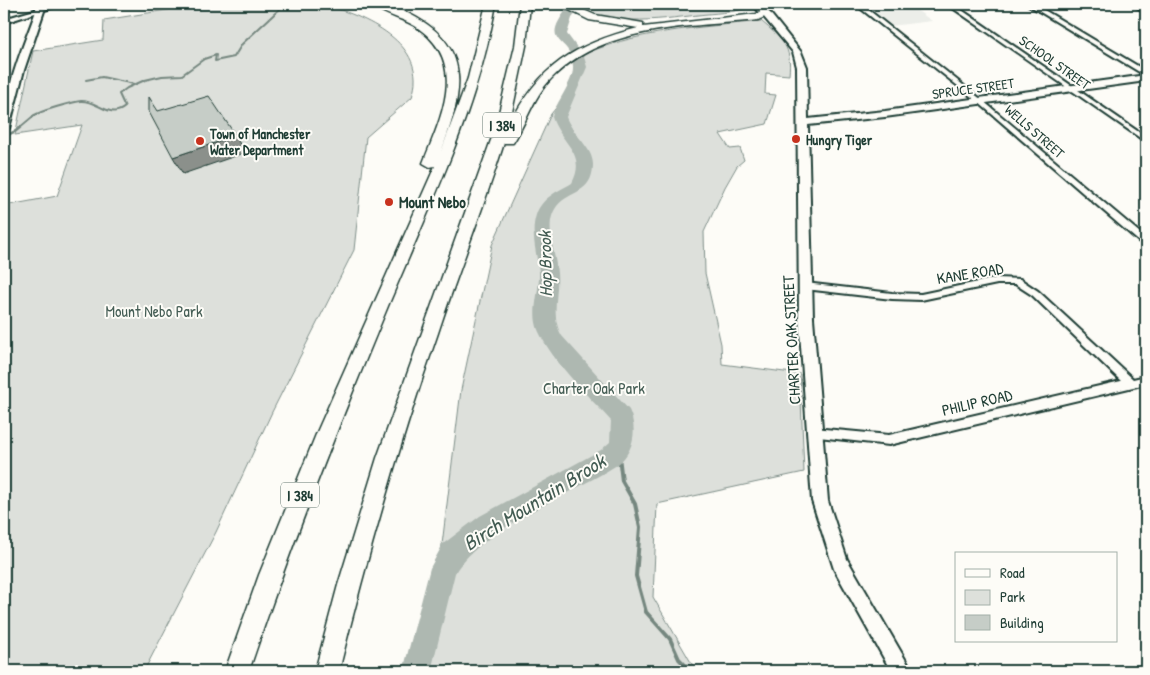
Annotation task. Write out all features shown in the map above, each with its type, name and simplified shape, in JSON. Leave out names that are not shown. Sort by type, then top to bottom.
[{"type":"highway","points":[[376,4],[415,22],[431,32],[446,50],[455,75],[449,106],[407,221],[402,255]]},
{"type":"highway","name":"I 384","points":[[237,671],[304,486],[463,110],[480,55],[491,4]]},
{"type":"highway","name":"I 384","points":[[327,671],[382,471],[507,106],[519,55],[525,4]]},
{"type":"highway","points":[[564,5],[582,14],[609,22],[640,25],[758,13],[761,9]]},
{"type":"highway","points":[[462,242],[483,206],[511,132],[524,104],[543,79],[566,58],[584,47],[610,37],[635,32],[758,17],[761,9]]},
{"type":"main road","points":[[4,128],[19,70],[40,7]]},
{"type":"main road","name":"CHARTER OAK STREET","points":[[761,9],[800,57],[802,67],[805,286],[820,501],[837,555],[902,671]]},
{"type":"main road","name":"SPRUCE STREET","points":[[804,122],[980,101],[1146,76]]},
{"type":"street","points":[[4,21],[40,7],[60,4]]},
{"type":"street","name":"WELLS STREET","points":[[858,4],[980,101],[1146,243]]},
{"type":"street","name":"SCHOOL STREET","points":[[950,4],[1146,140]]},
{"type":"street","points":[[1030,4],[1146,76]]},
{"type":"street","points":[[1134,4],[1146,10]]},
{"type":"street","name":"KANE ROAD","points":[[805,286],[892,296],[921,297],[996,281],[1017,282],[1035,293],[1130,383]]},
{"type":"street","name":"PHILIP ROAD","points":[[814,433],[889,440],[1146,380]]},
{"type":"shaded area","points":[[862,4],[908,4],[932,21],[890,26]]},
{"type":"green space","name":"Mount Nebo Park","points":[[186,4],[322,4],[339,9],[374,24],[403,47],[411,61],[415,78],[412,97],[366,137],[354,250],[272,412],[216,532],[144,671],[4,671],[4,397],[7,386],[4,387],[4,206],[57,196],[82,125],[15,135],[33,51],[103,40],[104,20],[179,8]]},
{"type":"green space","points":[[571,4],[745,4],[747,8],[682,17],[633,20],[601,16]]},
{"type":"green space","name":"Charter Oak Park","points":[[761,21],[784,44],[789,57],[789,75],[766,73],[765,94],[776,95],[767,124],[720,134],[730,149],[740,148],[744,160],[737,166],[725,187],[704,232],[705,273],[721,344],[722,364],[800,374],[804,472],[657,504],[653,597],[696,671],[422,671],[432,591],[440,561],[461,390],[492,245],[551,114],[573,82],[576,58],[621,41],[643,36],[690,28]]},
{"type":"building","points":[[209,96],[236,136],[173,157],[149,112],[149,97],[158,111]]},
{"type":"waterway","points":[[35,115],[56,107],[81,101],[93,103],[109,111],[119,110],[125,107],[119,94],[127,88],[145,80],[162,76],[182,75],[204,59],[216,55],[215,61],[234,57],[242,44],[285,4]]},
{"type":"waterway","name":"Hop Brook","points":[[417,671],[443,568],[452,553],[489,524],[609,458],[616,452],[622,438],[623,425],[621,417],[555,342],[548,330],[545,315],[548,273],[543,248],[544,216],[551,202],[578,186],[584,174],[586,164],[584,156],[562,127],[559,117],[580,67],[578,57],[561,34],[561,27],[566,17],[577,4]]},
{"type":"waterway","points":[[86,80],[102,77],[134,84]]},
{"type":"waterway","points":[[7,135],[16,131],[35,115]]},
{"type":"waterway","points":[[618,448],[622,481],[635,504],[640,527],[636,576],[646,612],[670,639],[679,659],[686,666],[700,671]]},
{"type":"place","name":"Hungry Tiger","points":[[796,139]]},
{"type":"place","name":"Town of Manchester Water Department","points":[[200,141]]},
{"type":"place","name":"Mount Nebo","points":[[389,202]]},
{"type":"water label","name":"Birch Mountain Brook","points":[[534,502]]}]
